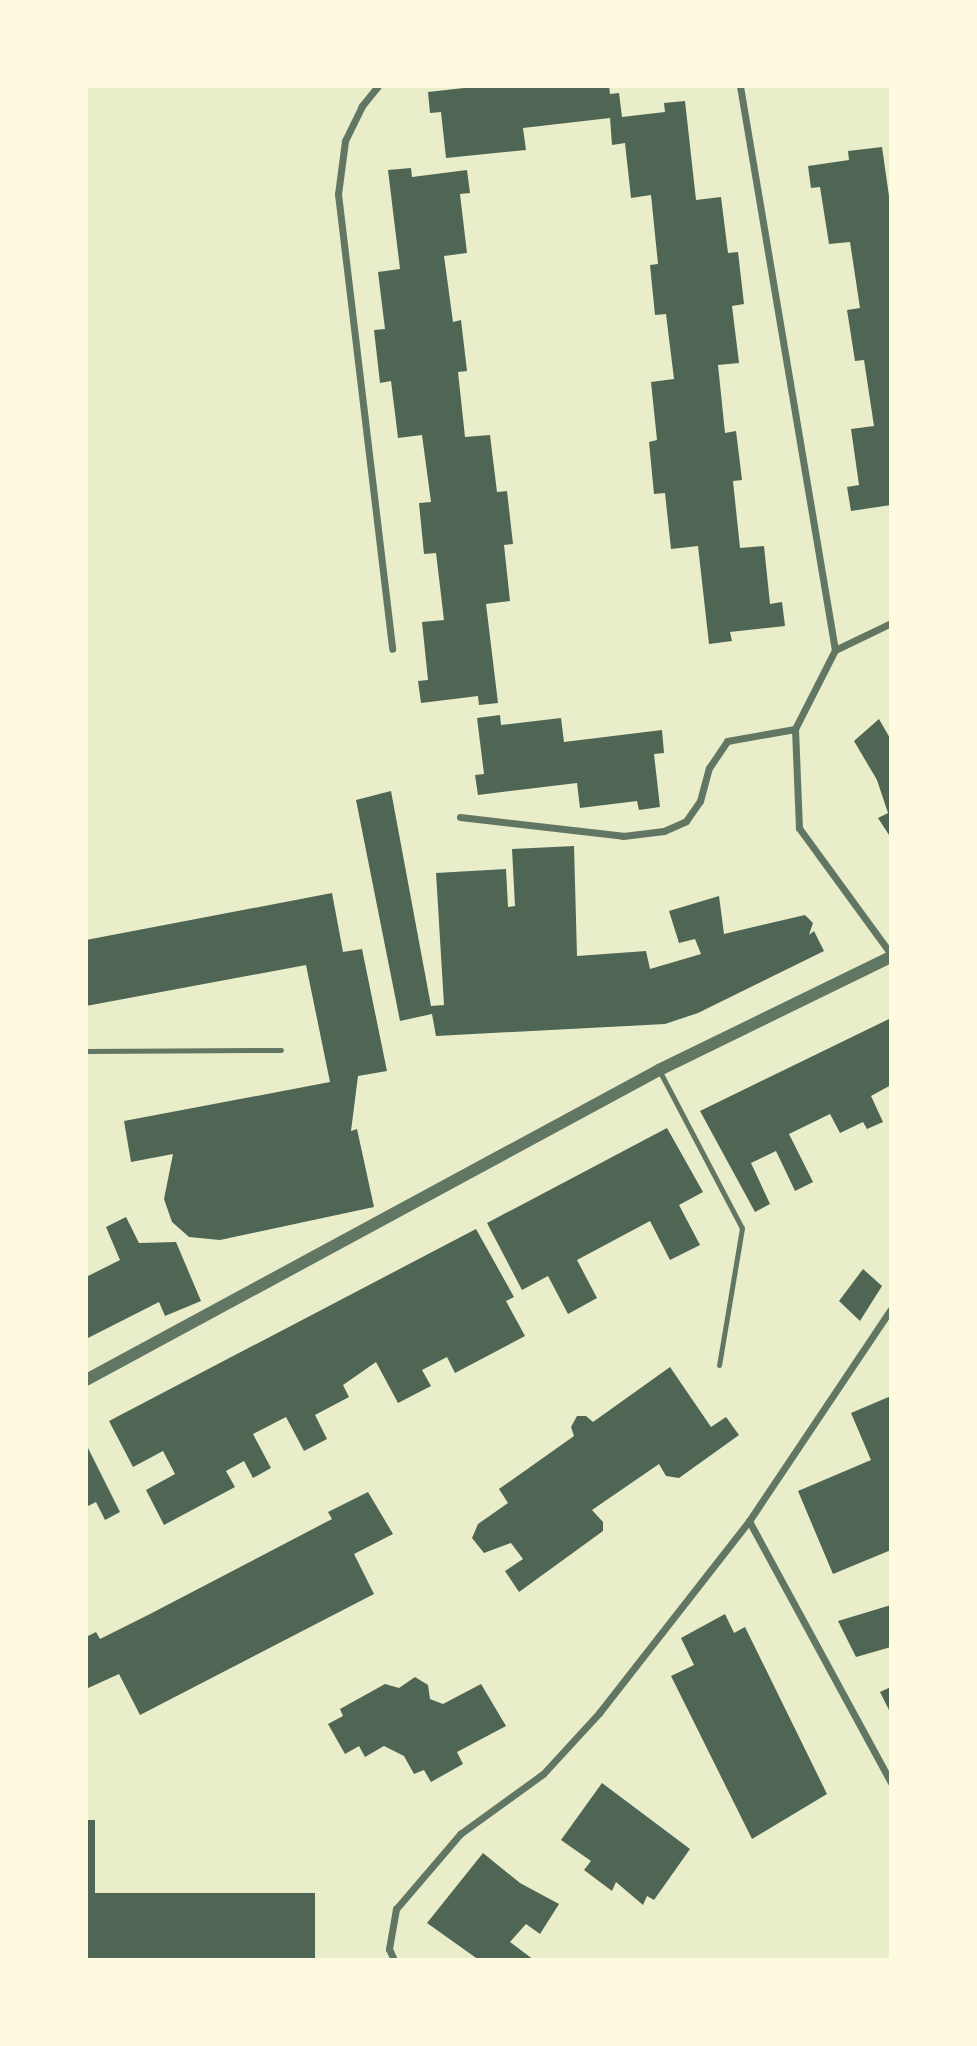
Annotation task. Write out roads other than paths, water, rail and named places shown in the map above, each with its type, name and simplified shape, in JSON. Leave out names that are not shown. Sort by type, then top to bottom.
[{"type":"street","points":[[378,86],[362,106],[345,141],[338,194],[393,649]]},
{"type":"street","points":[[740,86],[835,650]]},
{"type":"street","points":[[86,1380],[659,1070],[891,956],[799,828],[794,729],[835,650],[891,622]]},
{"type":"street","points":[[460,817],[623,836],[664,831],[686,821],[693,811],[709,768],[727,741],[794,729]]},
{"type":"street","points":[[394,1960],[388,1949],[396,1909],[460,1834],[542,1774],[599,1713],[749,1521],[891,1309]]},
{"type":"street","points":[[749,1521],[891,1782]]},
{"type":"lane","points":[[86,1051],[281,1050]]},
{"type":"lane","points":[[659,1070],[742,1228],[719,1365]]}]
